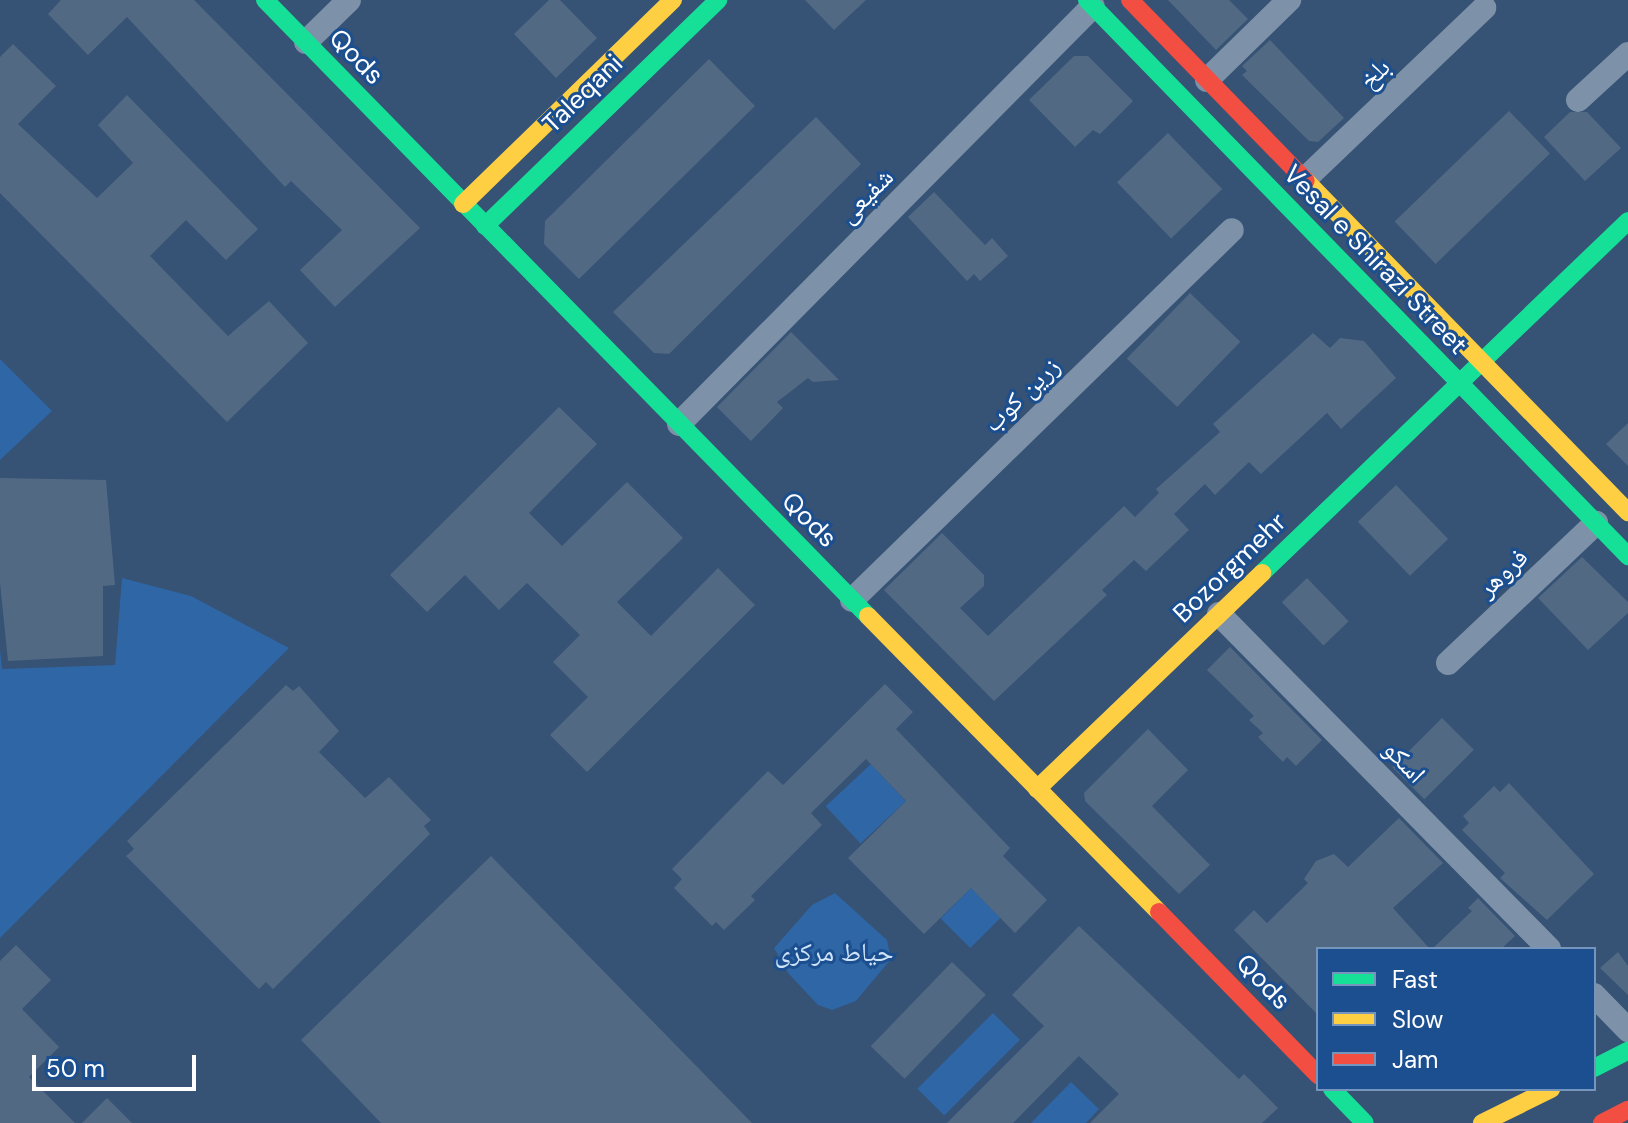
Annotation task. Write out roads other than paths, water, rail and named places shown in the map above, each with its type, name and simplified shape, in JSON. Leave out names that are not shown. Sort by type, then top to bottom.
[{"type":"street","name":"Qods","points":[[265,0],[1316,1073]]},
{"type":"street","points":[[306,42],[349,0]]},
{"type":"street","name":"Taleqani","points":[[463,204],[673,0]]},
{"type":"street","name":"Taleqani","points":[[485,226],[718,0]]},
{"type":"street","name":"Vesal e Shirazi Street","points":[[1130,0],[1628,512]]},
{"type":"street","points":[[1207,80],[1289,0]]},
{"type":"street","name":"Vesal e Shirazi Street","points":[[1093,2],[1628,556]]},
{"type":"street","name":"شفیعی","points":[[679,424],[1093,2]]},
{"type":"street","name":"بلخ","points":[[1305,179],[1484,8]]},
{"type":"street","points":[[1578,100],[1628,54]]},
{"type":"street","points":[[1482,362],[1628,221]]},
{"type":"street","name":"زرین کوب","points":[[852,600],[1232,230]]},
{"type":"street","name":"Bozorgmehr","points":[[1037,789],[1482,362]]},
{"type":"street","name":"فروهر","points":[[1448,663],[1596,523]]},
{"type":"street","name":"اسکو","points":[[1219,614],[1547,947]]},
{"type":"street","points":[[1596,997],[1628,1030]]},
{"type":"street","points":[[1596,1067],[1628,1051]]},
{"type":"street","points":[[1334,1091],[1365,1123]]},
{"type":"street","points":[[1482,1123],[1547,1091]]},
{"type":"street","points":[[1602,1123],[1628,1110]]},
{"type":"park label","name":"حیاط مرکزی","points":[[834,953]]}]
